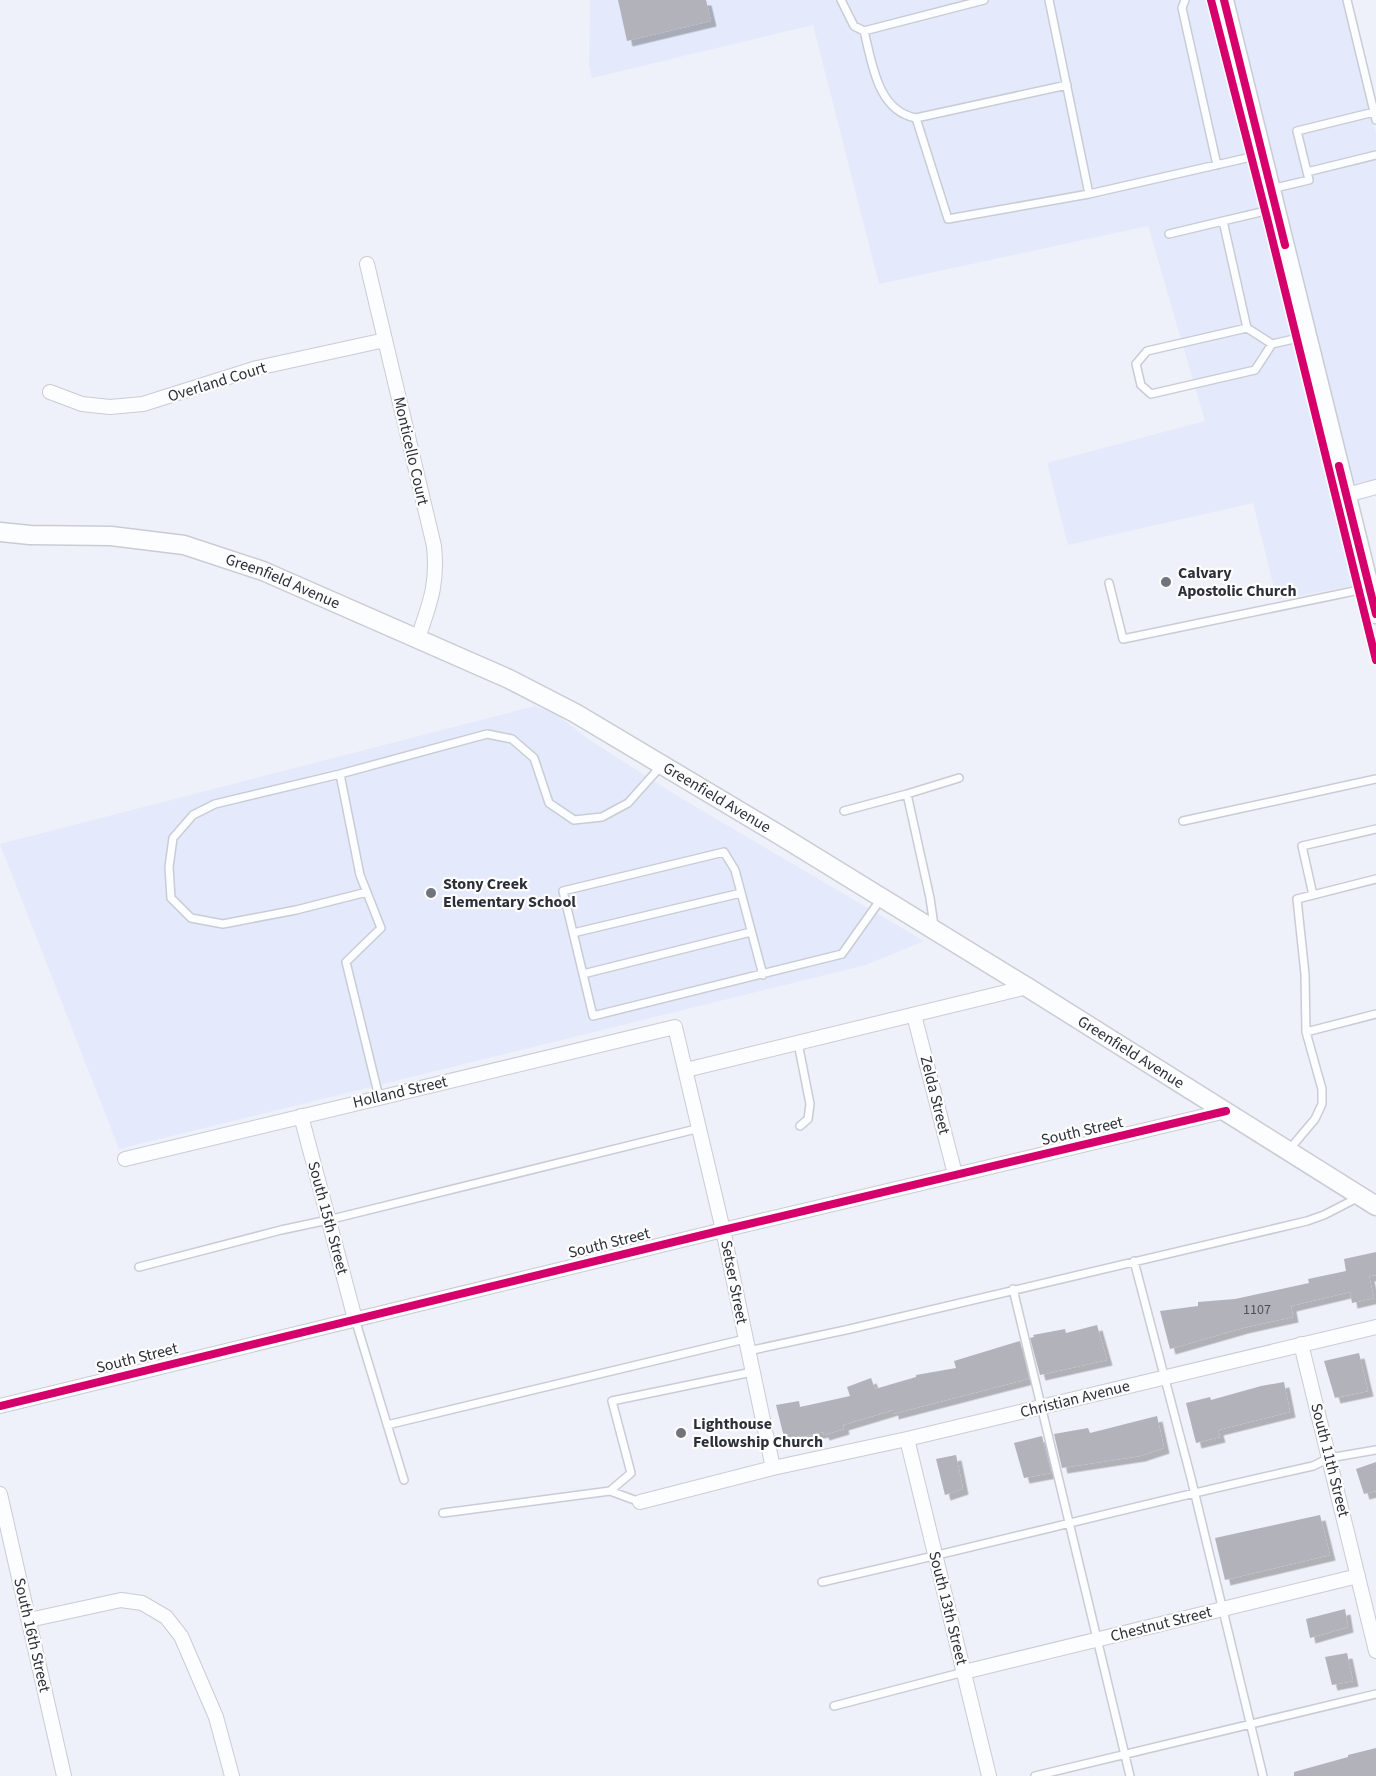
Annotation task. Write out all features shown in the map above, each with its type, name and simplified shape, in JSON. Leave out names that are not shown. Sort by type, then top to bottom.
[{"type":"main road","points":[[1224,0],[1376,613]]},
{"type":"main road","name":"Greenfield Avenue","points":[[0,532],[30,535],[111,536],[184,545],[263,571],[509,679],[556,703],[662,765],[1027,987],[1368,1201]]},
{"type":"street","name":"Monticello Court","points":[[367,264],[434,546],[435,585],[417,638]]},
{"type":"street","name":"Overland Court","points":[[50,392],[82,404],[110,407],[143,404],[258,368],[385,340]]},
{"type":"street","points":[[1347,495],[1376,487]]},
{"type":"street","points":[[686,1070],[1027,987]]},
{"type":"street","name":"Zelda Street","points":[[914,1016],[955,1174]]},
{"type":"street","name":"Holland Street","points":[[124,1159],[675,1027]]},
{"type":"street","name":"Setser Street","points":[[675,1027],[723,1230],[773,1468]]},
{"type":"street","name":"South Street","points":[[0,1406],[955,1174],[1226,1111]]},
{"type":"street","name":"South 15th Street","points":[[301,1116],[355,1319]]},
{"type":"street","name":"Christian Avenue","points":[[640,1502],[773,1468],[907,1439],[1376,1327]]},
{"type":"street","name":"South 11th Street","points":[[1301,1344],[1376,1651]]},
{"type":"street","name":"South 13th Street","points":[[907,1439],[989,1776]]},
{"type":"street","name":"South 16th Street","points":[[0,1494],[64,1776]]},
{"type":"street","name":"Chestnut Street","points":[[964,1672],[1223,1609],[1360,1582],[1376,1585]]},
{"type":"street","points":[[29,1620],[121,1600],[142,1603],[166,1617],[181,1636],[216,1717],[232,1776]]},
{"type":"lane","points":[[841,0],[854,26],[864,31],[984,0]]},
{"type":"lane","points":[[1049,0],[1089,194]]},
{"type":"lane","points":[[1185,0],[1182,8],[1218,165]]},
{"type":"lane","points":[[1271,189],[1309,180],[1297,131],[1375,116],[1347,0]]},
{"type":"lane","points":[[864,31],[876,79],[887,100],[904,116],[916,117],[1067,85]]},
{"type":"lane","points":[[916,117],[948,219],[1089,194],[1263,154]]},
{"type":"lane","points":[[1307,172],[1376,155]]},
{"type":"lane","points":[[1169,234],[1276,209]]},
{"type":"lane","points":[[1223,221],[1247,328],[1272,344]]},
{"type":"lane","points":[[1247,328],[1147,351],[1136,364],[1141,385],[1151,394],[1255,370],[1272,344],[1307,336]]},
{"type":"lane","points":[[1109,583],[1123,639],[1370,588]]},
{"type":"lane","points":[[367,892],[296,910],[223,924],[190,918],[171,898],[169,867],[173,838],[193,815],[215,804],[340,774],[487,734],[512,739],[534,758],[549,802],[574,820],[602,817],[628,803],[662,765]]},
{"type":"lane","points":[[340,774],[360,875],[381,928],[346,962],[379,1097]]},
{"type":"lane","points":[[844,811],[959,778]]},
{"type":"lane","points":[[1183,821],[1376,779]]},
{"type":"lane","points":[[907,794],[930,898],[934,931]]},
{"type":"lane","points":[[1313,895],[1302,846],[1376,829]]},
{"type":"lane","points":[[763,975],[735,870],[724,852],[563,891],[593,1016],[763,975],[842,954],[881,899]]},
{"type":"lane","points":[[1288,1151],[1315,1119],[1322,1104],[1322,1089],[1306,1032],[1305,974],[1297,899],[1376,879]]},
{"type":"lane","points":[[573,933],[741,893]]},
{"type":"lane","points":[[583,974],[751,932]]},
{"type":"lane","points":[[1306,1032],[1376,1014]]},
{"type":"lane","points":[[798,1043],[810,1104],[808,1119],[800,1126]]},
{"type":"lane","points":[[139,1267],[700,1128]]},
{"type":"lane","points":[[387,1425],[746,1345],[850,1329],[1307,1221],[1368,1201]]},
{"type":"lane","points":[[1134,1261],[1195,1492],[1263,1776]]},
{"type":"lane","points":[[1012,1289],[1130,1776]]},
{"type":"lane","points":[[355,1319],[404,1480]]},
{"type":"lane","points":[[610,1491],[631,1473],[612,1401],[752,1371]]},
{"type":"lane","points":[[822,1582],[936,1557],[1195,1492],[1313,1466],[1329,1458],[1376,1450]]},
{"type":"lane","points":[[443,1513],[610,1491],[640,1502]]},
{"type":"lane","points":[[834,1706],[964,1672]]},
{"type":"lane","points":[[1035,1776],[1376,1694]]},
{"type":"shaded area","points":[[590,0],[1343,0],[1376,133],[1376,481],[1352,487],[1373,582],[1277,600],[1253,503],[1068,545],[1047,463],[1205,421],[1148,226],[879,284],[813,25],[592,78],[589,67]]},
{"type":"shaded area","name":"Stony Creek Elementary School","points":[[535,706],[556,714],[588,739],[674,794],[924,941],[866,965],[119,1149],[0,844]]},
{"type":"building","points":[[618,0],[706,0],[711,21],[627,41]]},
{"type":"building","points":[[1376,1252],[1376,1275],[1369,1276],[1374,1298],[1352,1303],[1350,1292],[1291,1306],[1293,1317],[1243,1328],[1170,1349],[1160,1311],[1198,1306],[1198,1302],[1235,1299],[1309,1283],[1308,1279],[1346,1271],[1344,1259]]},
{"type":"building","points":[[1097,1325],[1107,1360],[1040,1375],[1030,1338],[1034,1337],[1033,1335],[1065,1329],[1066,1333]]},
{"type":"building","points":[[1020,1341],[1029,1378],[893,1414],[893,1410],[843,1425],[844,1429],[824,1435],[823,1432],[785,1441],[776,1405],[799,1401],[800,1407],[850,1396],[847,1387],[871,1378],[875,1389],[916,1377],[916,1375],[956,1368],[954,1361]]},
{"type":"building","points":[[1359,1353],[1368,1391],[1335,1398],[1324,1361]]},
{"type":"building","points":[[1284,1382],[1290,1412],[1218,1430],[1220,1437],[1196,1443],[1186,1403],[1210,1397],[1211,1400]]},
{"type":"building","points":[[1157,1416],[1164,1448],[1140,1456],[1062,1468],[1054,1434],[1088,1428],[1090,1433]]},
{"type":"building","points":[[1042,1436],[1051,1473],[1024,1478],[1014,1443]]},
{"type":"building","points":[[956,1455],[963,1489],[945,1495],[936,1459]]},
{"type":"building","points":[[1376,1462],[1376,1491],[1364,1494],[1356,1469]]},
{"type":"building","points":[[1320,1515],[1330,1555],[1225,1580],[1215,1538]]},
{"type":"building","points":[[1345,1609],[1348,1627],[1310,1638],[1306,1619]]},
{"type":"building","points":[[1347,1653],[1353,1681],[1332,1685],[1325,1657]]},
{"type":"building","points":[[1376,1748],[1376,1776],[1294,1776],[1294,1772]]},
{"type":"cycle path","points":[[1211,0],[1376,660]]},
{"type":"cycle path","points":[[1224,0],[1285,245]]},
{"type":"cycle path","points":[[1339,466],[1376,614]]},
{"type":"cycle path","points":[[0,1406],[723,1230],[1226,1111]]},
{"type":"place","name":"Calvary Apostolic Church","points":[[1166,582]]},
{"type":"place","name":"Stony Creek Elementary School","points":[[431,893]]},
{"type":"place","name":"Lighthouse Fellowship Church","points":[[681,1433]]}]
